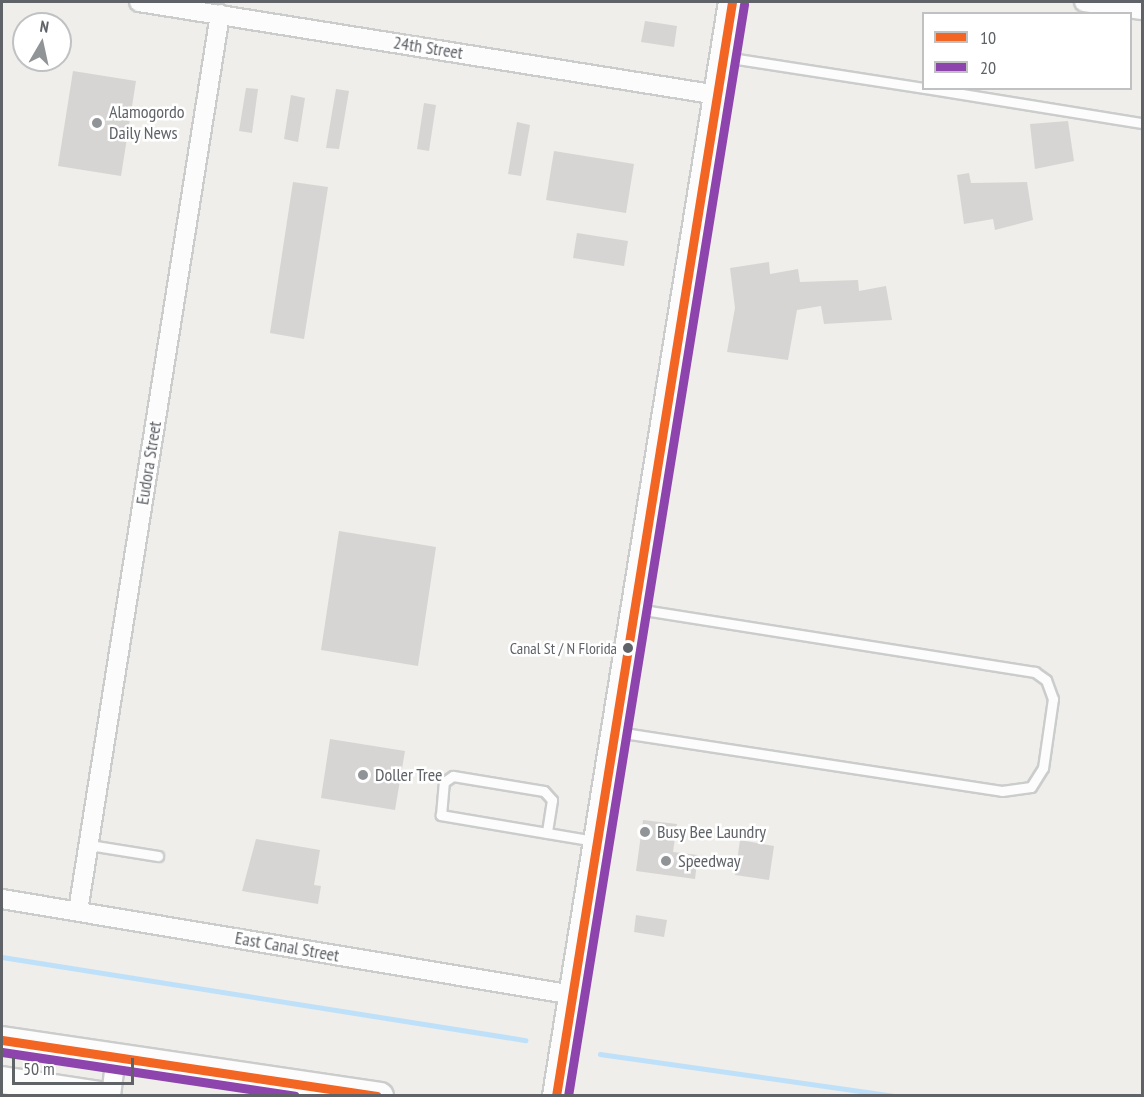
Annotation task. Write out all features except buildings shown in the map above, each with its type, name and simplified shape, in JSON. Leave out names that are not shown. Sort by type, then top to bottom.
[{"type":"main road","points":[[556,1095],[732,2]]},
{"type":"main road","points":[[2,1040],[380,1095]]},
{"type":"main road","points":[[2,1080],[109,1095]]},
{"type":"street","name":"24th Street","points":[[139,2],[221,8],[718,95]]},
{"type":"street","points":[[1084,2],[1143,10]]},
{"type":"street","name":"Eudora Street","points":[[78,911],[221,8]]},
{"type":"street","name":"East Canal Street","points":[[2,899],[573,995]]},
{"type":"street","points":[[109,1095],[116,1058]]},
{"type":"lane","points":[[723,57],[922,88]]},
{"type":"lane","points":[[937,90],[1143,123]]},
{"type":"lane","points":[[615,731],[1002,791],[1031,787],[1043,768],[1053,699],[1046,680],[1035,672],[634,609]]},
{"type":"lane","points":[[546,833],[552,800],[544,790],[453,776],[444,782],[441,815],[597,842]]},
{"type":"lane","points":[[89,845],[158,856]]},
{"type":"waterway","points":[[2,957],[525,1040]]},
{"type":"waterway","points":[[600,1054],[896,1096]]},
{"type":"transit line","name":"10","points":[[556,1096],[732,2]]},
{"type":"transit line","name":"20","points":[[568,1096],[744,4]]},
{"type":"transit line","name":"10","points":[[2,1040],[377,1096]]},
{"type":"transit line","name":"20","points":[[2,1052],[295,1096]]},
{"type":"place","name":"Alamogordo Daily News","points":[[97,123]]},
{"type":"place","name":"Canal St / N Florida","points":[[628,648]]},
{"type":"place","name":"Doller Tree","points":[[363,775]]},
{"type":"place","name":"Busy Bee Laundry","points":[[645,832]]},
{"type":"place","name":"Speedway","points":[[666,861]]}]
